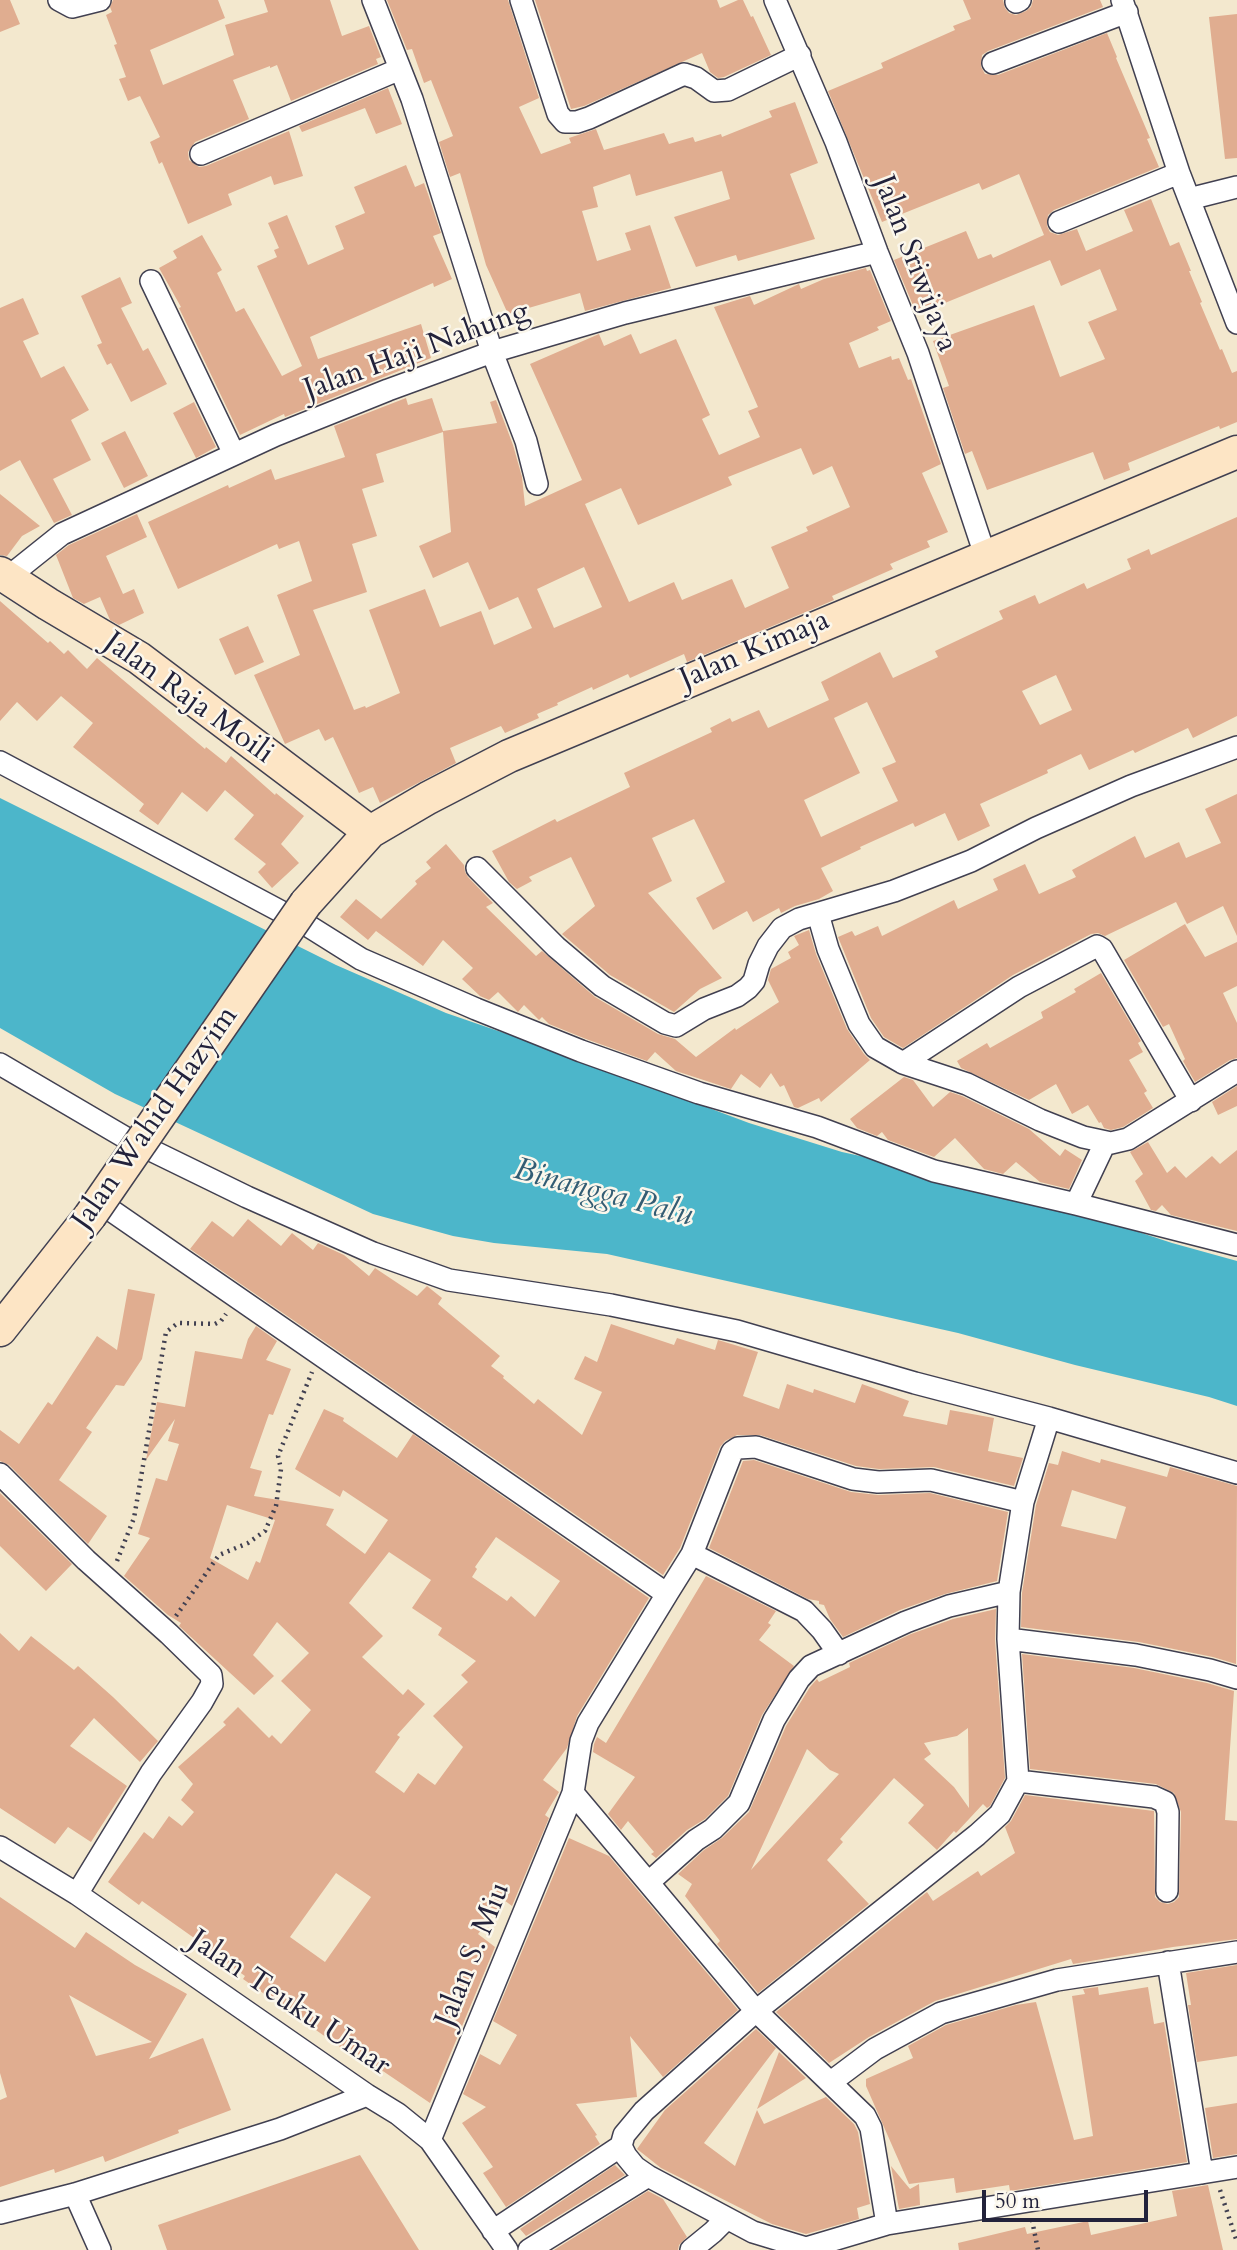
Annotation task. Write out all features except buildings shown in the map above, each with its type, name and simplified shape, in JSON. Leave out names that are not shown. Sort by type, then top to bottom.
[{"type":"street","points":[[59,0],[72,7],[100,0]]},
{"type":"street","points":[[373,0],[412,99],[492,352],[526,441],[537,484]]},
{"type":"street","points":[[521,0],[558,114],[565,122],[589,118],[684,74],[696,78],[714,91],[728,90],[800,55]]},
{"type":"street","name":"Jalan Sriwijaya","points":[[775,0],[836,142],[918,353],[985,555]]},
{"type":"street","points":[[993,63],[1124,6],[1179,173],[1237,323]]},
{"type":"street","points":[[201,154],[400,69]]},
{"type":"street","points":[[1059,222],[1179,173]]},
{"type":"street","points":[[1189,199],[1237,187]]},
{"type":"street","name":"Jalan Haji Nahung","points":[[3,575],[62,534],[234,454],[388,390],[492,352],[625,313],[877,252]]},
{"type":"street","points":[[151,281],[234,454]]},
{"type":"street","name":"Jalan Kimaja","points":[[306,903],[370,832],[509,756],[1237,452]]},
{"type":"street","name":"Jalan Raja Moili","points":[[3,575],[139,658],[370,832]]},
{"type":"street","points":[[477,868],[556,947],[602,986],[672,1026],[679,1025],[704,1009],[743,993],[754,981],[768,946],[782,928],[799,919],[894,891],[971,861],[1035,828],[1131,786],[1237,747]]},
{"type":"street","points":[[0,762],[310,927],[360,959],[581,1051],[686,1088],[817,1127],[934,1171],[1237,1245]]},
{"type":"street","name":"Jalan Wahid Hazyim","points":[[0,1330],[94,1209],[306,903]]},
{"type":"street","points":[[818,914],[828,949],[859,1024],[875,1047],[902,1063],[967,1084],[1040,1120],[1083,1137],[1105,1143],[1128,1139],[1237,1071]]},
{"type":"street","points":[[902,1063],[1018,987],[1097,946],[1102,949],[1191,1101]]},
{"type":"street","points":[[0,1064],[126,1139],[373,1253],[449,1280],[611,1305],[737,1331],[1237,1473]]},
{"type":"street","points":[[1076,1204],[1105,1143]]},
{"type":"street","points":[[94,1209],[237,1297],[667,1594]]},
{"type":"street","points":[[493,2231],[621,2147],[624,2135],[644,2111],[756,2011],[1000,1814],[1018,1781],[1008,1639],[1009,1592],[1023,1502],[1049,1418]]},
{"type":"street","name":"Jalan S. Miu","points":[[430,2140],[573,1793],[581,1741],[588,1723],[692,1554],[732,1452],[746,1446],[770,1450],[853,1479],[878,1482],[931,1480],[1023,1502]]},
{"type":"street","points":[[0,1474],[86,1560],[211,1675],[212,1684],[202,1702],[151,1773],[76,1894]]},
{"type":"street","points":[[692,1554],[804,1611],[839,1654]]},
{"type":"street","points":[[649,1882],[696,1840],[713,1829],[739,1803],[784,1700],[811,1666],[906,1622],[939,1610],[1009,1592]]},
{"type":"street","points":[[1008,1639],[1136,1655],[1237,1678]]},
{"type":"street","points":[[1018,1781],[1154,1797],[1165,1802],[1168,1812],[1167,1891]]},
{"type":"street","points":[[573,1793],[756,2011],[865,2116],[871,2128],[887,2224]]},
{"type":"street","name":"Jalan Teuku Umar","points":[[0,1847],[76,1894],[398,2114],[430,2140],[507,2250]]},
{"type":"street","points":[[831,2082],[876,2049],[941,2013],[1057,1980],[1237,1952]]},
{"type":"street","points":[[1168,1962],[1208,2172]]},
{"type":"street","points":[[0,2213],[75,2194],[280,2129],[367,2095]]},
{"type":"street","points":[[621,2147],[635,2167],[648,2176],[726,2219],[752,2232],[807,2249],[887,2224],[1237,2167]]},
{"type":"street","points":[[528,2250],[648,2176]]},
{"type":"street","points":[[75,2194],[100,2250]]},
{"type":"street","points":[[691,2250],[726,2219]]},
{"type":"path","points":[[108,1580],[134,1518],[166,1332],[178,1323],[203,1325],[222,1321],[237,1297]]},
{"type":"path","points":[[166,1632],[219,1555],[248,1543],[265,1531],[276,1506],[282,1469],[278,1456],[320,1353]]},
{"type":"path","points":[[1208,2172],[1237,2242]]},
{"type":"path","points":[[1028,2201],[1038,2250]]},
{"type":"water","name":"Binangga Palu","points":[[0,798],[336,965],[446,1013],[568,1055],[749,1123],[842,1152],[1002,1187],[1172,1243],[1237,1261],[1237,1406],[958,1333],[607,1254],[494,1243],[453,1236],[373,1214],[115,1094],[0,1028]]}]
